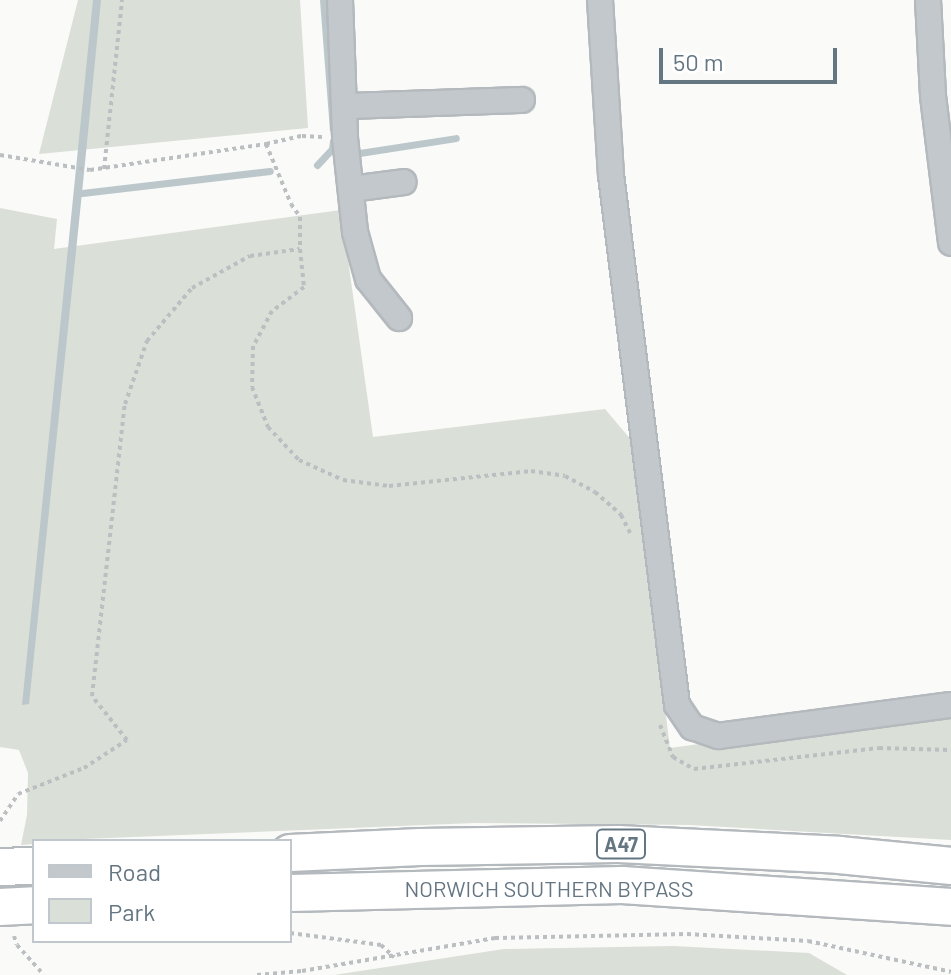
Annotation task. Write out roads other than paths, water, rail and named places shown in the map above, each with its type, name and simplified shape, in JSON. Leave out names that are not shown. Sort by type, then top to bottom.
[{"type":"highway","name":"NORWICH SOUTHERN BYPASS","points":[[292,853],[618,844],[839,855],[951,866]]},
{"type":"highway","points":[[0,867],[32,866]]},
{"type":"highway","name":"NORWICH SOUTHERN BYPASS","points":[[292,893],[622,885],[951,907]]},
{"type":"highway","points":[[0,907],[32,905]]},
{"type":"lane","points":[[340,0],[347,106],[345,138],[355,232],[368,279],[399,318]]},
{"type":"lane","points":[[600,0],[611,175],[677,705],[692,727],[718,736],[951,705]]},
{"type":"lane","points":[[928,0],[933,96],[951,243]]},
{"type":"lane","points":[[347,106],[522,100]]},
{"type":"lane","points":[[351,189],[404,182]]},
{"type":"waterway","points":[[353,154],[456,138]]},
{"type":"waterway","points":[[317,165],[332,149],[333,141]]},
{"type":"waterway","points":[[82,193],[270,171]]}]
